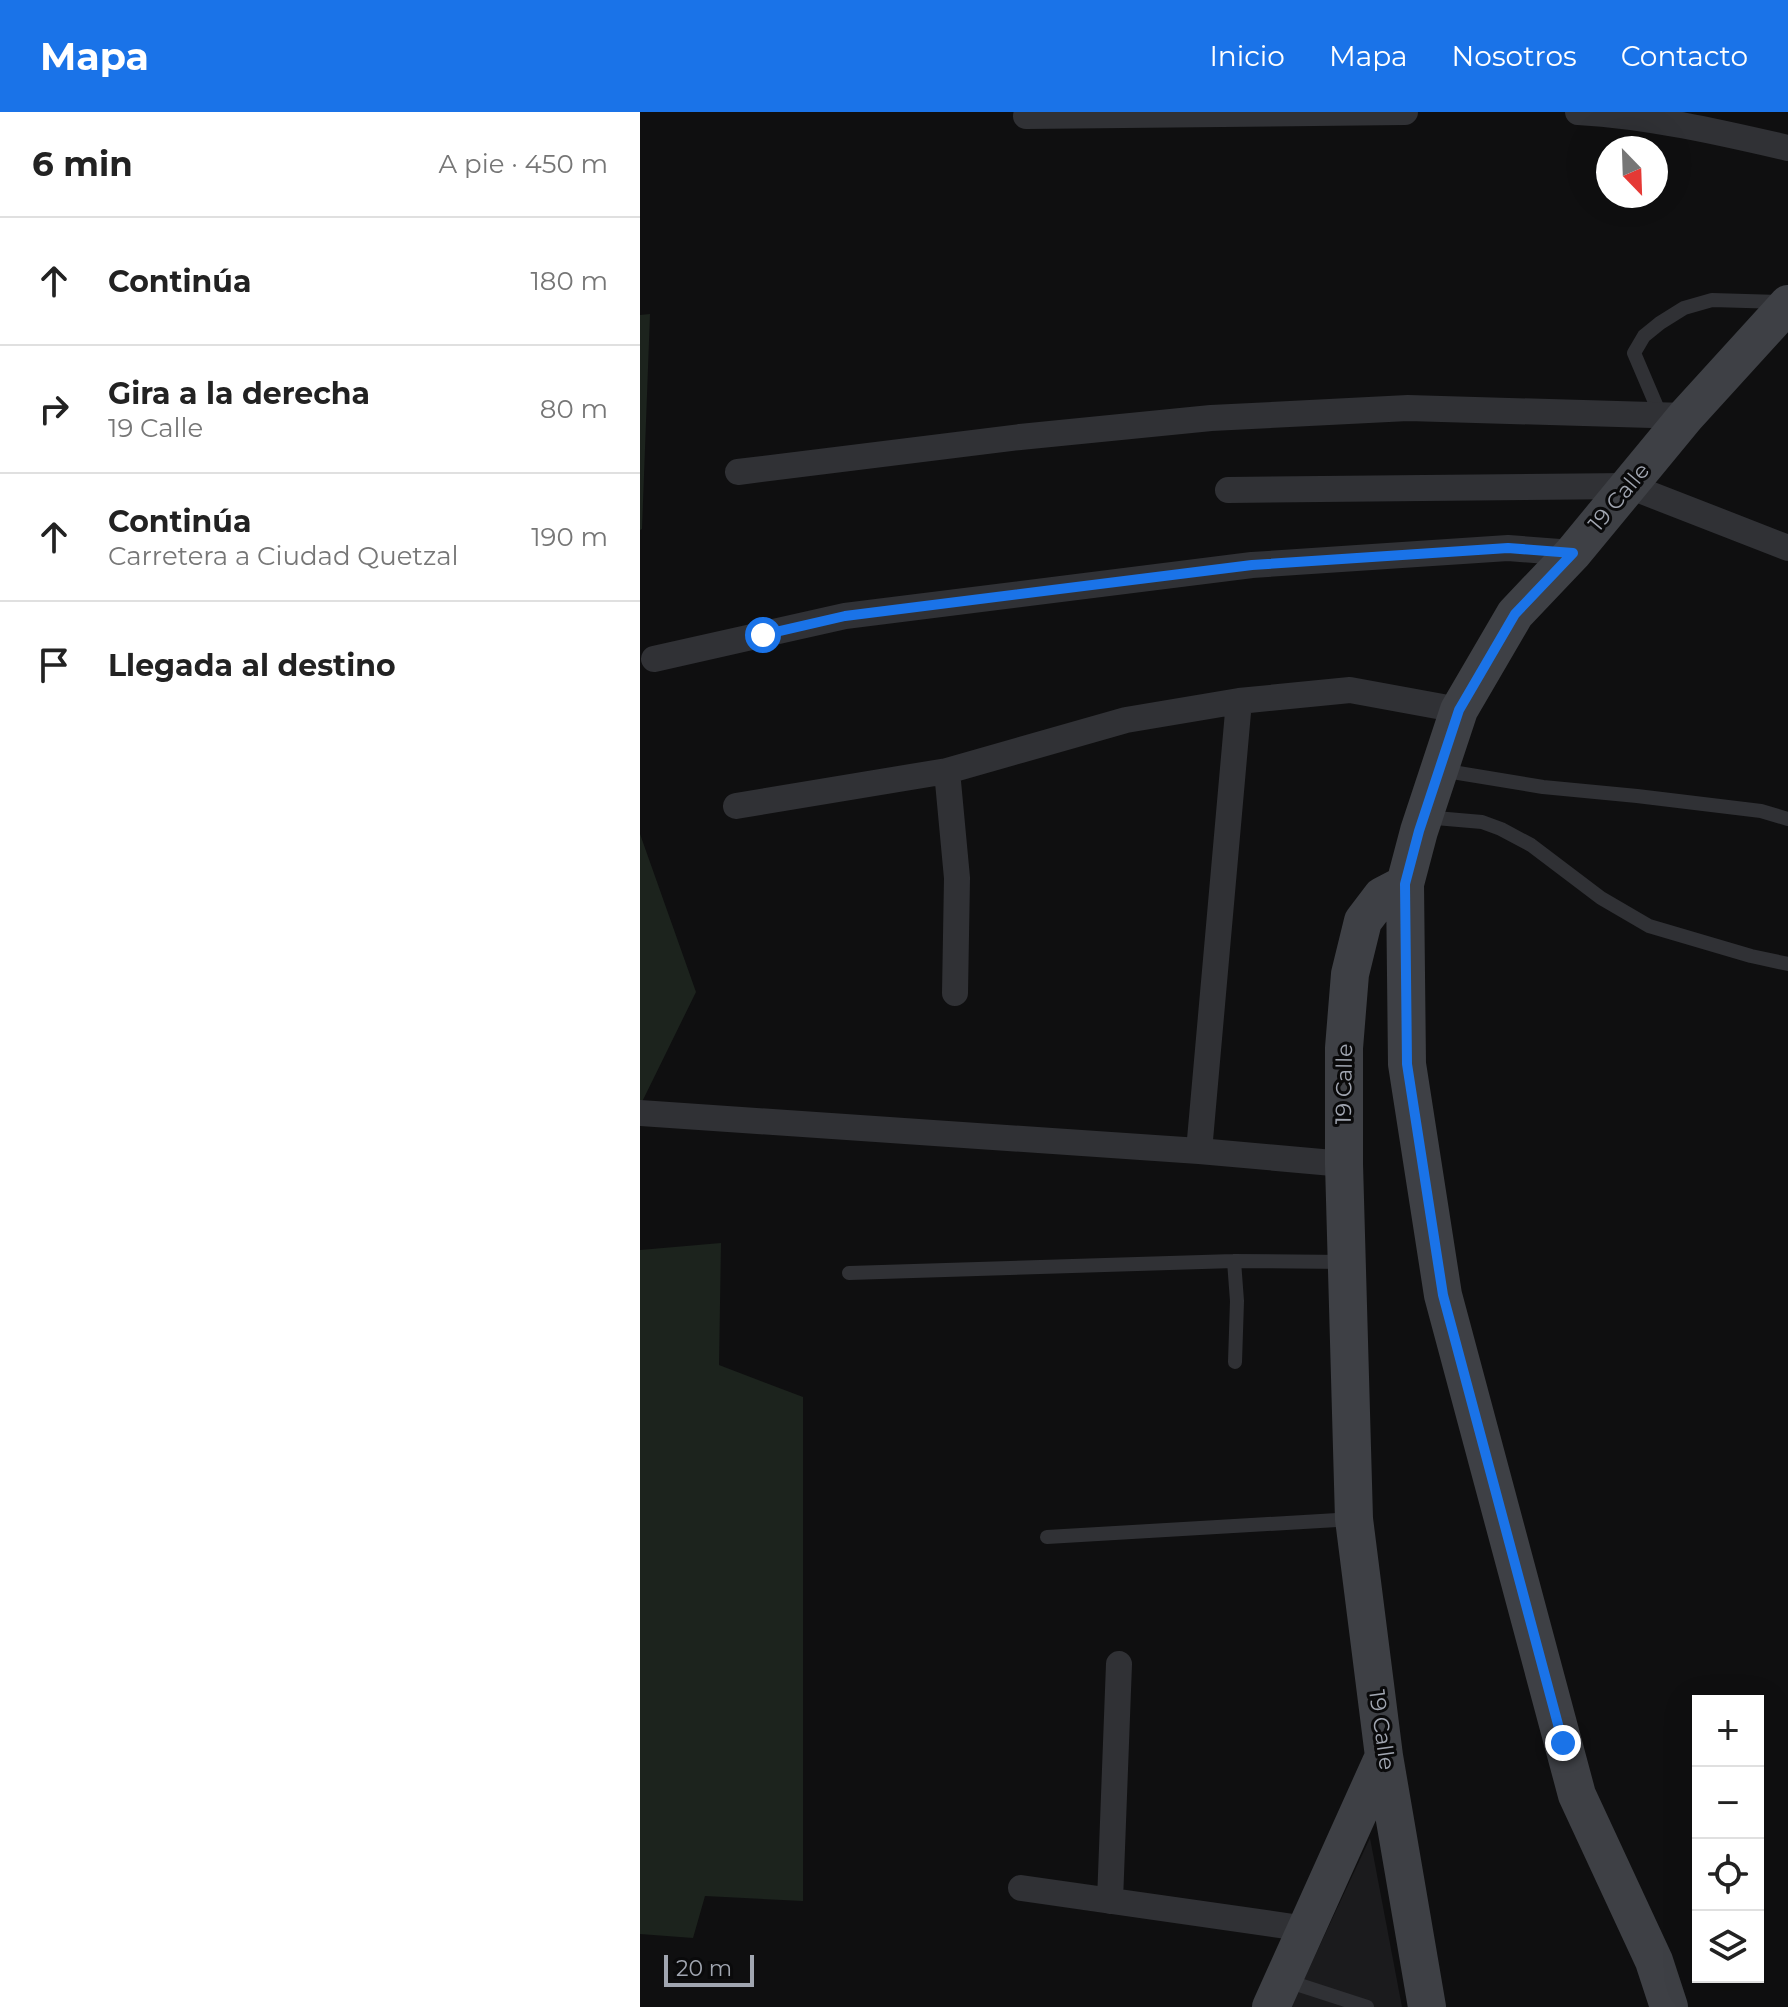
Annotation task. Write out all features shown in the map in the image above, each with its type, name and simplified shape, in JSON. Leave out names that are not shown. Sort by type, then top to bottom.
[{"type":"main road","name":"19 Calle","points":[[1427,2007],[1384,1756],[1354,1519],[1344,1164],[1344,1048],[1350,974],[1363,921],[1382,896],[1405,884],[1423,817],[1459,710],[1515,614],[1573,553],[1629,486],[1673,415],[1788,303]]},
{"type":"main road","points":[[1405,884],[1407,1064],[1443,1295],[1577,1795],[1654,1961],[1669,2007]]},
{"type":"main road","points":[[1277,1993],[1384,1756]]},
{"type":"street","points":[[1026,116],[1405,112]]},
{"type":"street","points":[[1578,112],[1605,113],[1702,128],[1788,148]]},
{"type":"street","points":[[738,472],[1020,437],[1211,418],[1408,408],[1673,415]]},
{"type":"street","points":[[1228,490],[1629,486],[1788,548]]},
{"type":"street","points":[[654,659],[845,616],[1252,565],[1508,548],[1573,553]]},
{"type":"street","points":[[736,806],[947,771],[1126,720],[1239,701],[1350,690],[1459,710]]},
{"type":"street","points":[[1199,1151],[1239,701]]},
{"type":"street","points":[[947,771],[957,878],[955,993]]},
{"type":"street","points":[[640,1113],[1199,1151],[1344,1164]]},
{"type":"street","points":[[1110,1901],[1119,1664]]},
{"type":"street","points":[[1021,1888],[1307,1929]]},
{"type":"lane","points":[[1673,415],[1634,353],[1644,336],[1684,308],[1712,300],[1788,303]]},
{"type":"lane","points":[[1439,770],[1543,787],[1761,811],[1788,819]]},
{"type":"lane","points":[[1423,817],[1482,822],[1501,829],[1531,845],[1601,898],[1649,926],[1788,964]]},
{"type":"lane","points":[[849,1273],[1234,1261],[1347,1262]]},
{"type":"lane","points":[[1234,1261],[1237,1301],[1235,1362]]},
{"type":"lane","points":[[1047,1537],[1354,1519]]},
{"type":"lane","points":[[1277,1993],[1367,2007]]},
{"type":"shaded area","points":[[650,314],[642,529],[640,530],[640,315]]},
{"type":"shaded area","points":[[640,834],[696,992],[640,1106]]},
{"type":"shaded area","points":[[721,1243],[719,1365],[803,1397],[803,1901],[705,1896],[693,1938],[640,1934],[640,1250]]},
{"type":"shaded area","points":[[1370,1838],[1402,2007],[1291,2007]]},
{"type":"route","points":[[763,635],[845,616],[1252,565],[1508,548],[1573,553],[1515,614],[1459,710],[1405,884],[1407,1064],[1443,1295],[1563,1743]]}]
